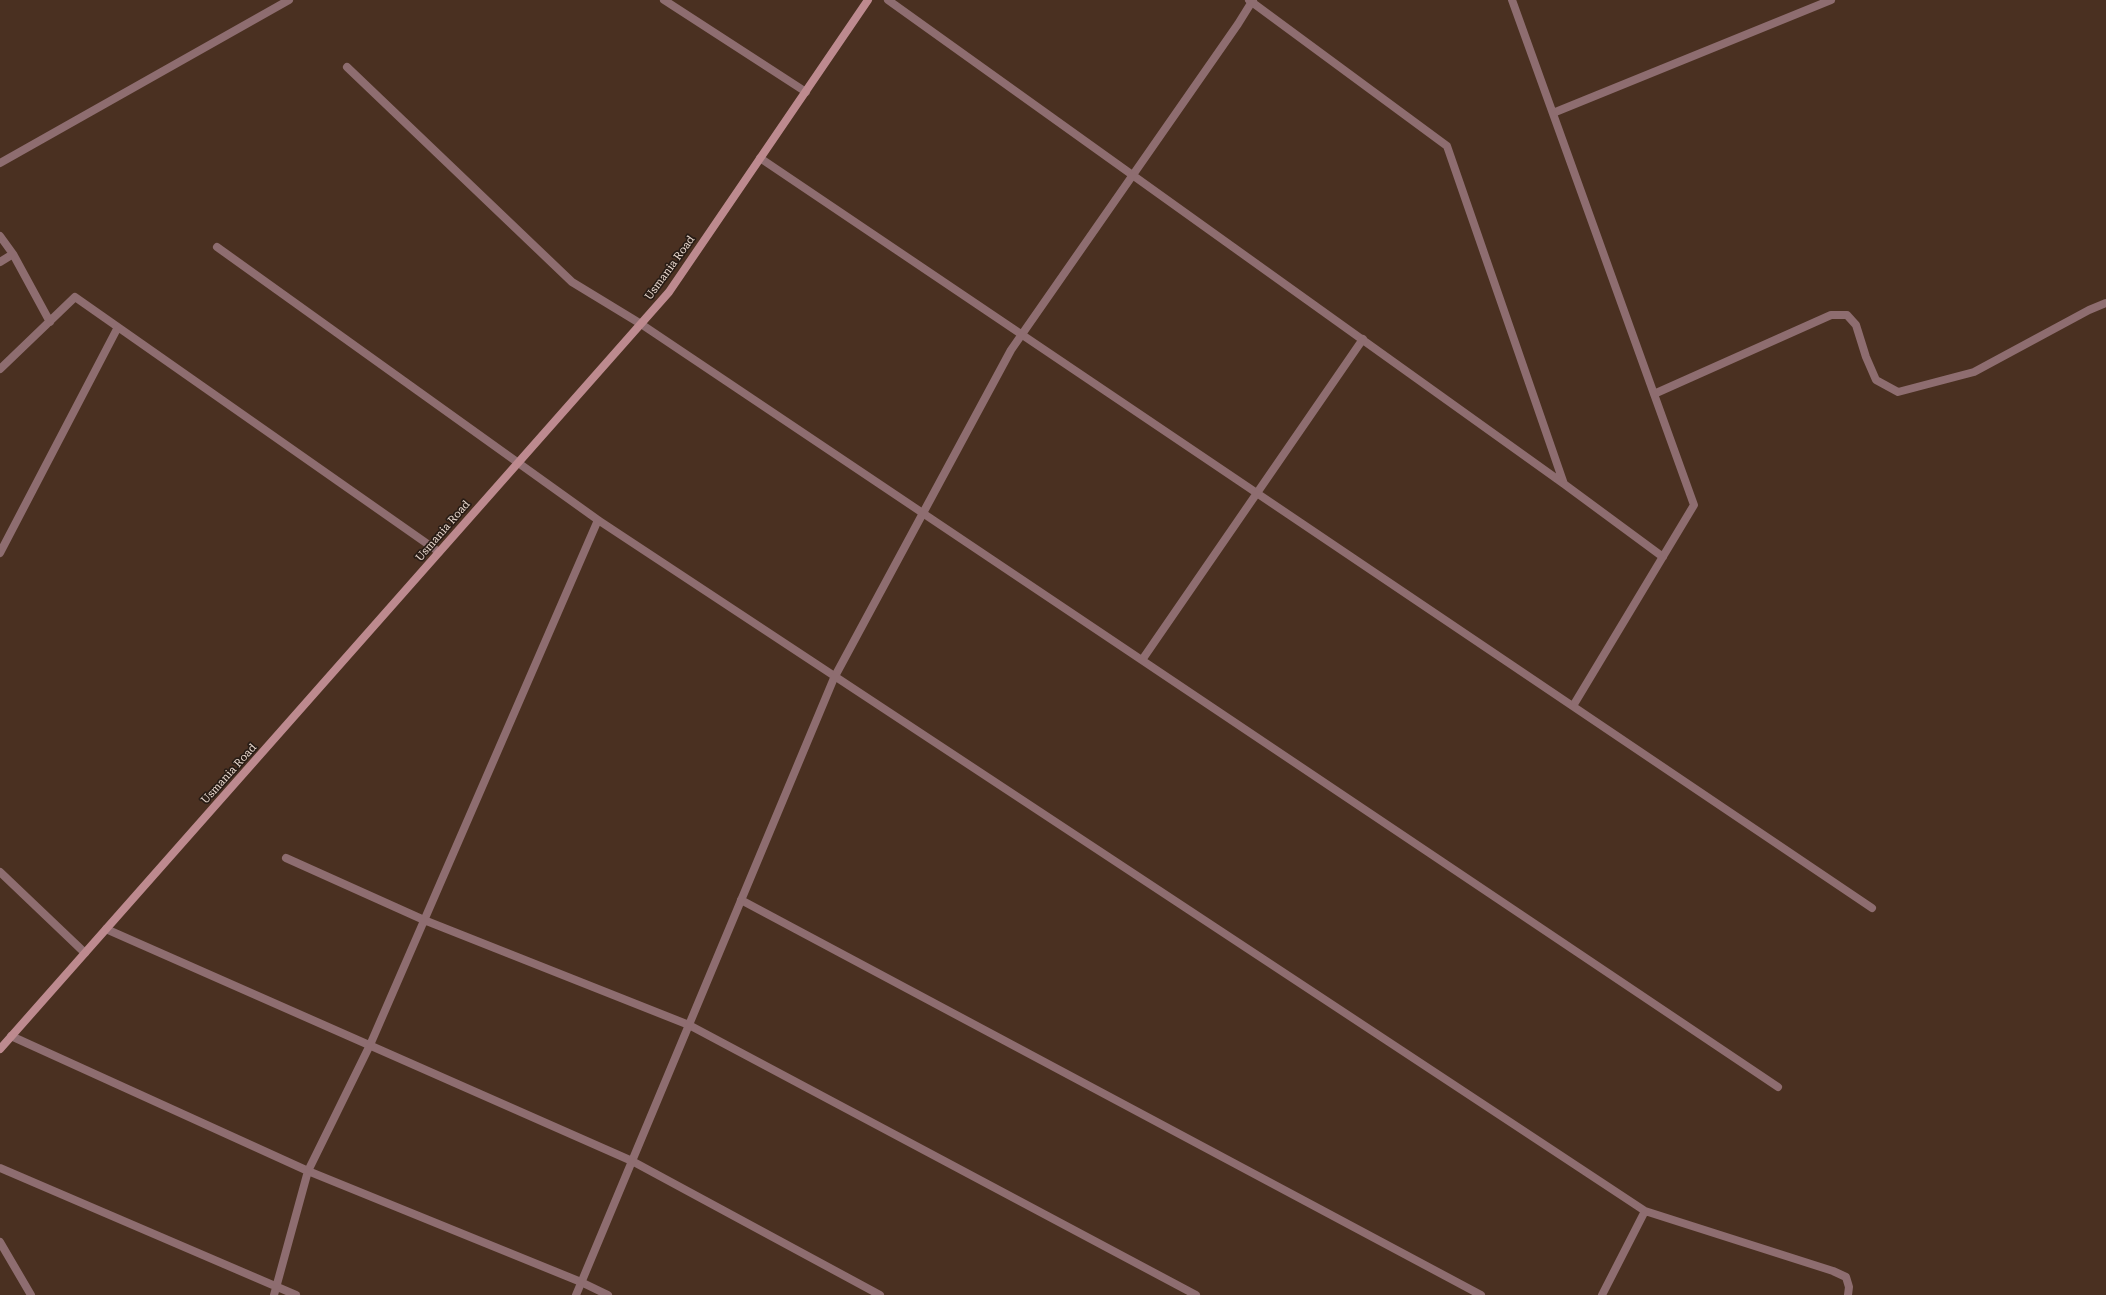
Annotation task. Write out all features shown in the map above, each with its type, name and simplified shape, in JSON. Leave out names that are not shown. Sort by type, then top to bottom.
[{"type":"main road","name":"Usmania Road","points":[[0,1049],[669,292],[868,0]]},
{"type":"street","points":[[0,164],[289,0]]},
{"type":"street","points":[[664,0],[806,92]]},
{"type":"street","points":[[888,0],[1564,484],[1663,557]]},
{"type":"street","points":[[1553,113],[1831,0]]},
{"type":"street","points":[[576,1295],[834,678],[1011,350],[1133,175],[1251,1],[1447,146],[1564,484]]},
{"type":"street","points":[[1514,1],[1694,505],[1573,706]]},
{"type":"street","points":[[347,67],[572,282],[641,324],[1778,1087]]},
{"type":"street","points":[[760,158],[1872,908]]},
{"type":"street","points":[[0,236],[13,254],[50,322]]},
{"type":"street","points":[[217,247],[598,520],[834,678],[1645,1211],[1833,1271],[1846,1277],[1849,1287],[1848,1295]]},
{"type":"street","points":[[0,262],[13,254]]},
{"type":"street","points":[[0,369],[75,297],[439,552]]},
{"type":"street","points":[[1654,394],[1831,315],[1847,315],[1856,325],[1866,357],[1876,380],[1898,392],[1974,372],[2106,303]]},
{"type":"street","points":[[0,553],[118,327]]},
{"type":"street","points":[[1142,660],[1363,340]]},
{"type":"street","points":[[274,1295],[308,1171],[370,1045],[598,520]]},
{"type":"street","points":[[286,858],[424,920],[689,1025],[1196,1295]]},
{"type":"street","points":[[0,872],[84,953]]},
{"type":"street","points":[[741,900],[1481,1295]]},
{"type":"street","points":[[106,929],[632,1161],[880,1295]]},
{"type":"street","points":[[12,1036],[308,1171],[582,1282],[608,1295]]},
{"type":"street","points":[[0,1168],[296,1295]]},
{"type":"street","points":[[1602,1295],[1645,1211]]},
{"type":"street","points":[[0,1242],[31,1295]]}]
